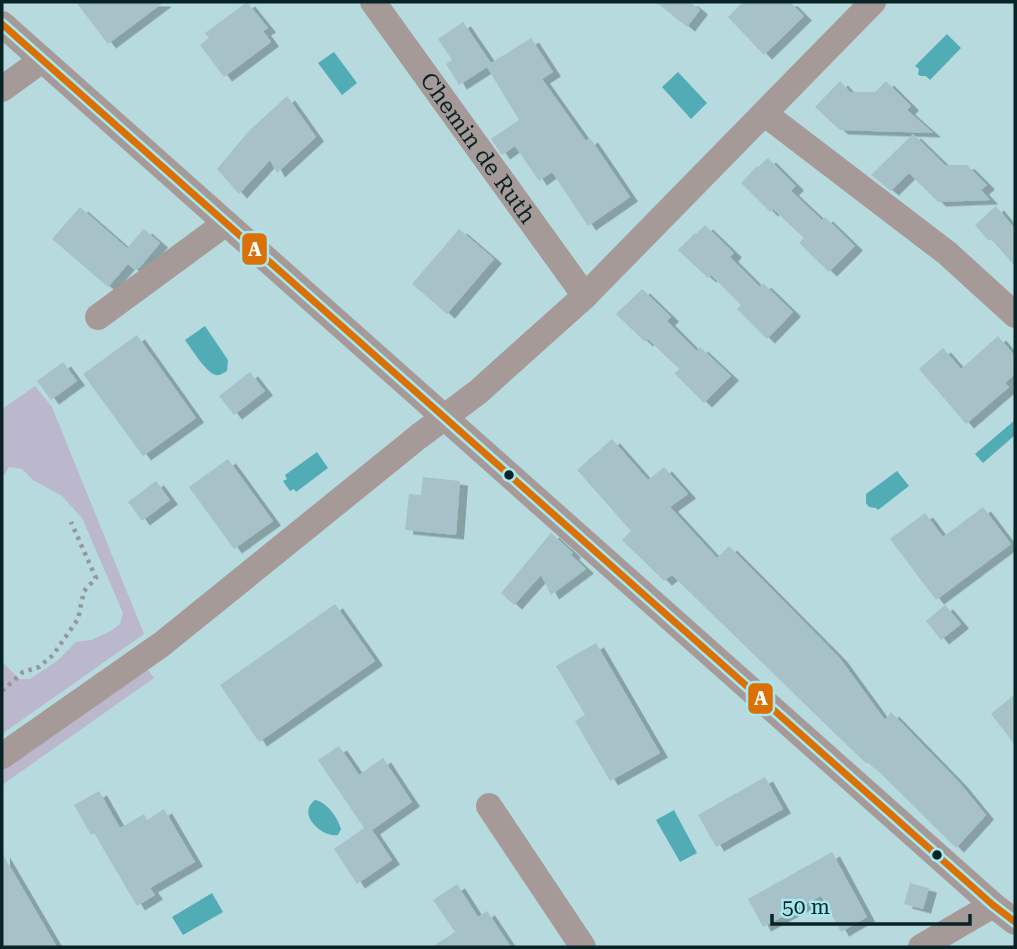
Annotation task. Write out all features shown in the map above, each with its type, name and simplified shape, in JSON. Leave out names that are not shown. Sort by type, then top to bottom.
[{"type":"street","name":"Chemin de Ruth","points":[[373,2],[585,296]]},
{"type":"street","points":[[2,756],[162,644],[418,437],[478,392],[585,296],[873,2]]},
{"type":"street","points":[[2,24],[1015,922]]},
{"type":"street","points":[[2,89],[41,60]]},
{"type":"street","points":[[765,114],[947,253],[1015,315]]},
{"type":"street","points":[[98,317],[226,223]]},
{"type":"street","points":[[489,806],[583,947]]},
{"type":"street","points":[[921,947],[993,905]]},
{"type":"path","points":[[2,691],[23,672],[39,667],[53,655],[78,619],[84,591],[96,578],[71,522]]},
{"type":"shaded area","points":[[35,386],[52,407],[144,634],[2,734],[2,662],[20,679],[30,679],[57,661],[76,642],[91,640],[111,631],[120,624],[123,613],[82,518],[62,496],[33,480],[22,469],[9,467],[2,475],[2,409]]},
{"type":"shaded area","points":[[146,667],[154,678],[2,785],[2,767]]},
{"type":"water","points":[[947,34],[961,48],[930,80],[926,76],[920,76],[919,69],[915,66]]},
{"type":"water","points":[[334,52],[357,83],[342,95],[318,63]]},
{"type":"water","points":[[678,72],[707,103],[691,119],[662,87]]},
{"type":"water","points":[[205,326],[228,360],[227,371],[220,375],[212,374],[208,370],[185,340]]},
{"type":"water","points":[[1015,420],[1015,435],[983,463],[975,454]]},
{"type":"water","points":[[317,452],[328,468],[296,492],[294,489],[290,491],[283,481],[287,479],[285,475]]},
{"type":"water","points":[[897,471],[909,486],[878,510],[869,507],[866,494]]},
{"type":"water","points":[[315,800],[328,807],[335,816],[341,829],[338,835],[325,833],[313,824],[308,812]]},
{"type":"water","points":[[674,810],[697,853],[680,862],[656,820]]},
{"type":"water","points":[[212,893],[223,912],[183,935],[172,917]]},
{"type":"building","points":[[76,2],[164,2],[108,44]]},
{"type":"building","points":[[247,2],[268,28],[263,31],[271,42],[224,77],[200,45],[209,38],[205,33]]},
{"type":"building","points":[[656,2],[690,2],[700,10],[687,27]]},
{"type":"building","points":[[743,2],[790,2],[804,16],[764,55],[728,17]]},
{"type":"building","points":[[463,22],[491,63],[531,38],[553,72],[542,79],[586,141],[590,138],[630,197],[588,226],[552,172],[539,181],[515,146],[502,155],[491,139],[519,120],[487,67],[459,85],[446,64],[452,60],[438,39]]},
{"type":"building","points":[[840,81],[850,92],[875,92],[886,81],[911,106],[907,110],[933,133],[840,130],[815,107]]},
{"type":"building","points":[[287,96],[316,137],[277,173],[270,160],[239,194],[217,169],[248,132]]},
{"type":"building","points":[[913,134],[945,165],[967,165],[987,185],[981,190],[990,200],[938,202],[909,173],[891,191],[871,175]]},
{"type":"building","points":[[768,158],[796,186],[791,191],[822,220],[825,217],[855,246],[829,272],[799,243],[804,238],[773,209],[770,212],[741,183]]},
{"type":"building","points":[[996,206],[1015,229],[1015,266],[975,225]]},
{"type":"building","points":[[80,207],[127,248],[144,229],[160,243],[140,267],[135,270],[128,264],[108,287],[52,239]]},
{"type":"building","points":[[705,225],[734,253],[730,257],[760,287],[763,283],[793,312],[767,339],[737,309],[741,305],[711,275],[708,278],[678,250]]},
{"type":"building","points":[[459,229],[494,259],[447,314],[412,284]]},
{"type":"building","points":[[642,289],[671,317],[667,321],[697,351],[700,347],[731,376],[704,403],[674,373],[679,369],[648,339],[645,342],[616,314]]},
{"type":"building","points":[[137,335],[196,418],[143,456],[83,374]]},
{"type":"building","points":[[998,336],[1015,356],[1015,374],[1005,383],[1009,387],[966,424],[919,369],[943,348],[961,369]]},
{"type":"building","points":[[63,362],[77,381],[51,400],[37,381]]},
{"type":"building","points":[[250,372],[265,391],[234,415],[219,396]]},
{"type":"building","points":[[612,439],[648,480],[664,467],[688,494],[670,507],[717,558],[729,546],[839,657],[885,720],[891,712],[959,782],[986,815],[956,848],[672,575],[664,581],[622,540],[631,531],[577,470]]},
{"type":"building","points":[[228,459],[273,521],[234,549],[189,487]]},
{"type":"building","points":[[423,477],[460,481],[456,535],[405,530],[409,494],[421,495]]},
{"type":"building","points":[[156,481],[170,500],[142,521],[128,502]]},
{"type":"building","points":[[983,507],[1011,544],[936,600],[890,539],[925,513],[943,537]]},
{"type":"building","points":[[551,533],[586,569],[551,595],[541,575],[514,605],[501,593]]},
{"type":"building","points":[[335,604],[375,661],[259,742],[220,685]]},
{"type":"building","points":[[945,605],[961,624],[941,640],[926,621]]},
{"type":"building","points":[[596,643],[660,753],[610,781],[575,721],[585,715],[556,666]]},
{"type":"building","points":[[1015,694],[1015,745],[991,714]]},
{"type":"building","points":[[339,746],[359,775],[383,758],[412,802],[372,830],[392,860],[357,884],[334,849],[364,828],[318,760]]},
{"type":"building","points":[[765,777],[783,809],[716,847],[698,815]]},
{"type":"building","points":[[99,791],[120,828],[144,814],[147,820],[164,809],[195,862],[150,888],[155,895],[137,906],[94,833],[91,835],[74,805]]},
{"type":"building","points":[[832,852],[867,917],[841,932],[821,896],[763,927],[748,899]]},
{"type":"building","points":[[2,853],[57,947],[2,947]]},
{"type":"building","points":[[910,883],[929,888],[923,909],[904,904]]},
{"type":"building","points":[[457,884],[478,917],[487,911],[511,947],[432,947],[455,932],[433,900]]},
{"type":"transit line","name":"A","points":[[2,24],[1015,922]]}]
